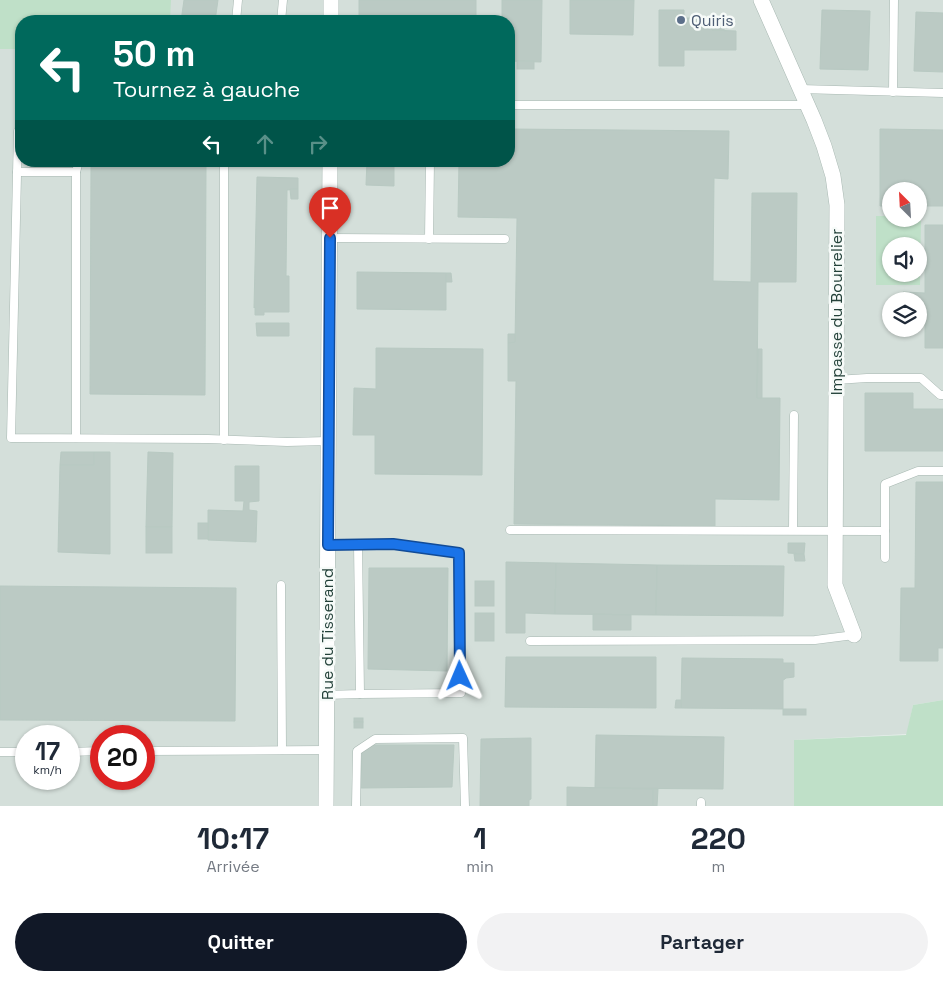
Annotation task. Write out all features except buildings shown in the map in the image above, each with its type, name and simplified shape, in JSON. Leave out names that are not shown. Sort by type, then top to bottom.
[{"type":"street","points":[[331,0],[331,15]]},
{"type":"street","name":"Impasse du Bourrelier","points":[[761,0],[824,146],[833,176],[836,205],[835,585],[854,635]]},
{"type":"street","name":"Rue du Tisserand","points":[[326,806],[330,167]]},
{"type":"lane","points":[[237,15],[238,0]]},
{"type":"lane","points":[[282,15],[283,0]]},
{"type":"lane","points":[[893,92],[894,0]]},
{"type":"lane","points":[[800,89],[943,93]]},
{"type":"lane","points":[[515,105],[807,105]]},
{"type":"lane","points":[[17,167],[11,438],[328,441]]},
{"type":"lane","points":[[76,438],[77,167]]},
{"type":"lane","points":[[224,167],[224,440]]},
{"type":"lane","points":[[429,239],[430,167]]},
{"type":"lane","points":[[17,172],[76,172]]},
{"type":"lane","points":[[330,238],[505,239]]},
{"type":"lane","points":[[836,380],[921,378],[940,395],[943,395]]},
{"type":"lane","points":[[793,530],[794,416]]},
{"type":"lane","points":[[885,558],[885,484],[918,471],[943,471]]},
{"type":"lane","points":[[510,530],[885,531]]},
{"type":"lane","points":[[358,544],[360,694]]},
{"type":"lane","points":[[326,696],[461,693],[459,553],[393,544],[328,545]]},
{"type":"lane","points":[[281,585],[282,750]]},
{"type":"lane","points":[[530,640],[815,640],[854,635]]},
{"type":"lane","points":[[356,806],[357,751],[375,739],[463,738],[465,806]]},
{"type":"lane","points":[[155,751],[326,750]]},
{"type":"lane","points":[[0,752],[15,752]]},
{"type":"shaded area","points":[[0,0],[943,0],[943,700],[913,705],[907,734],[794,740],[794,806],[0,806]]},
{"type":"green space","points":[[0,0],[171,0],[170,15],[15,15],[15,49],[0,49]]},
{"type":"green space","points":[[876,216],[882,216],[882,228],[921,228],[921,237],[882,237],[882,282],[920,282],[920,285],[876,285]]},
{"type":"green space","points":[[943,700],[943,806],[794,806],[794,740],[906,735],[913,705]]},
{"type":"place","name":"Quiris","points":[[681,20]]},
{"type":"route","points":[[330,238],[328,545],[393,544],[459,553],[460,676]]}]
